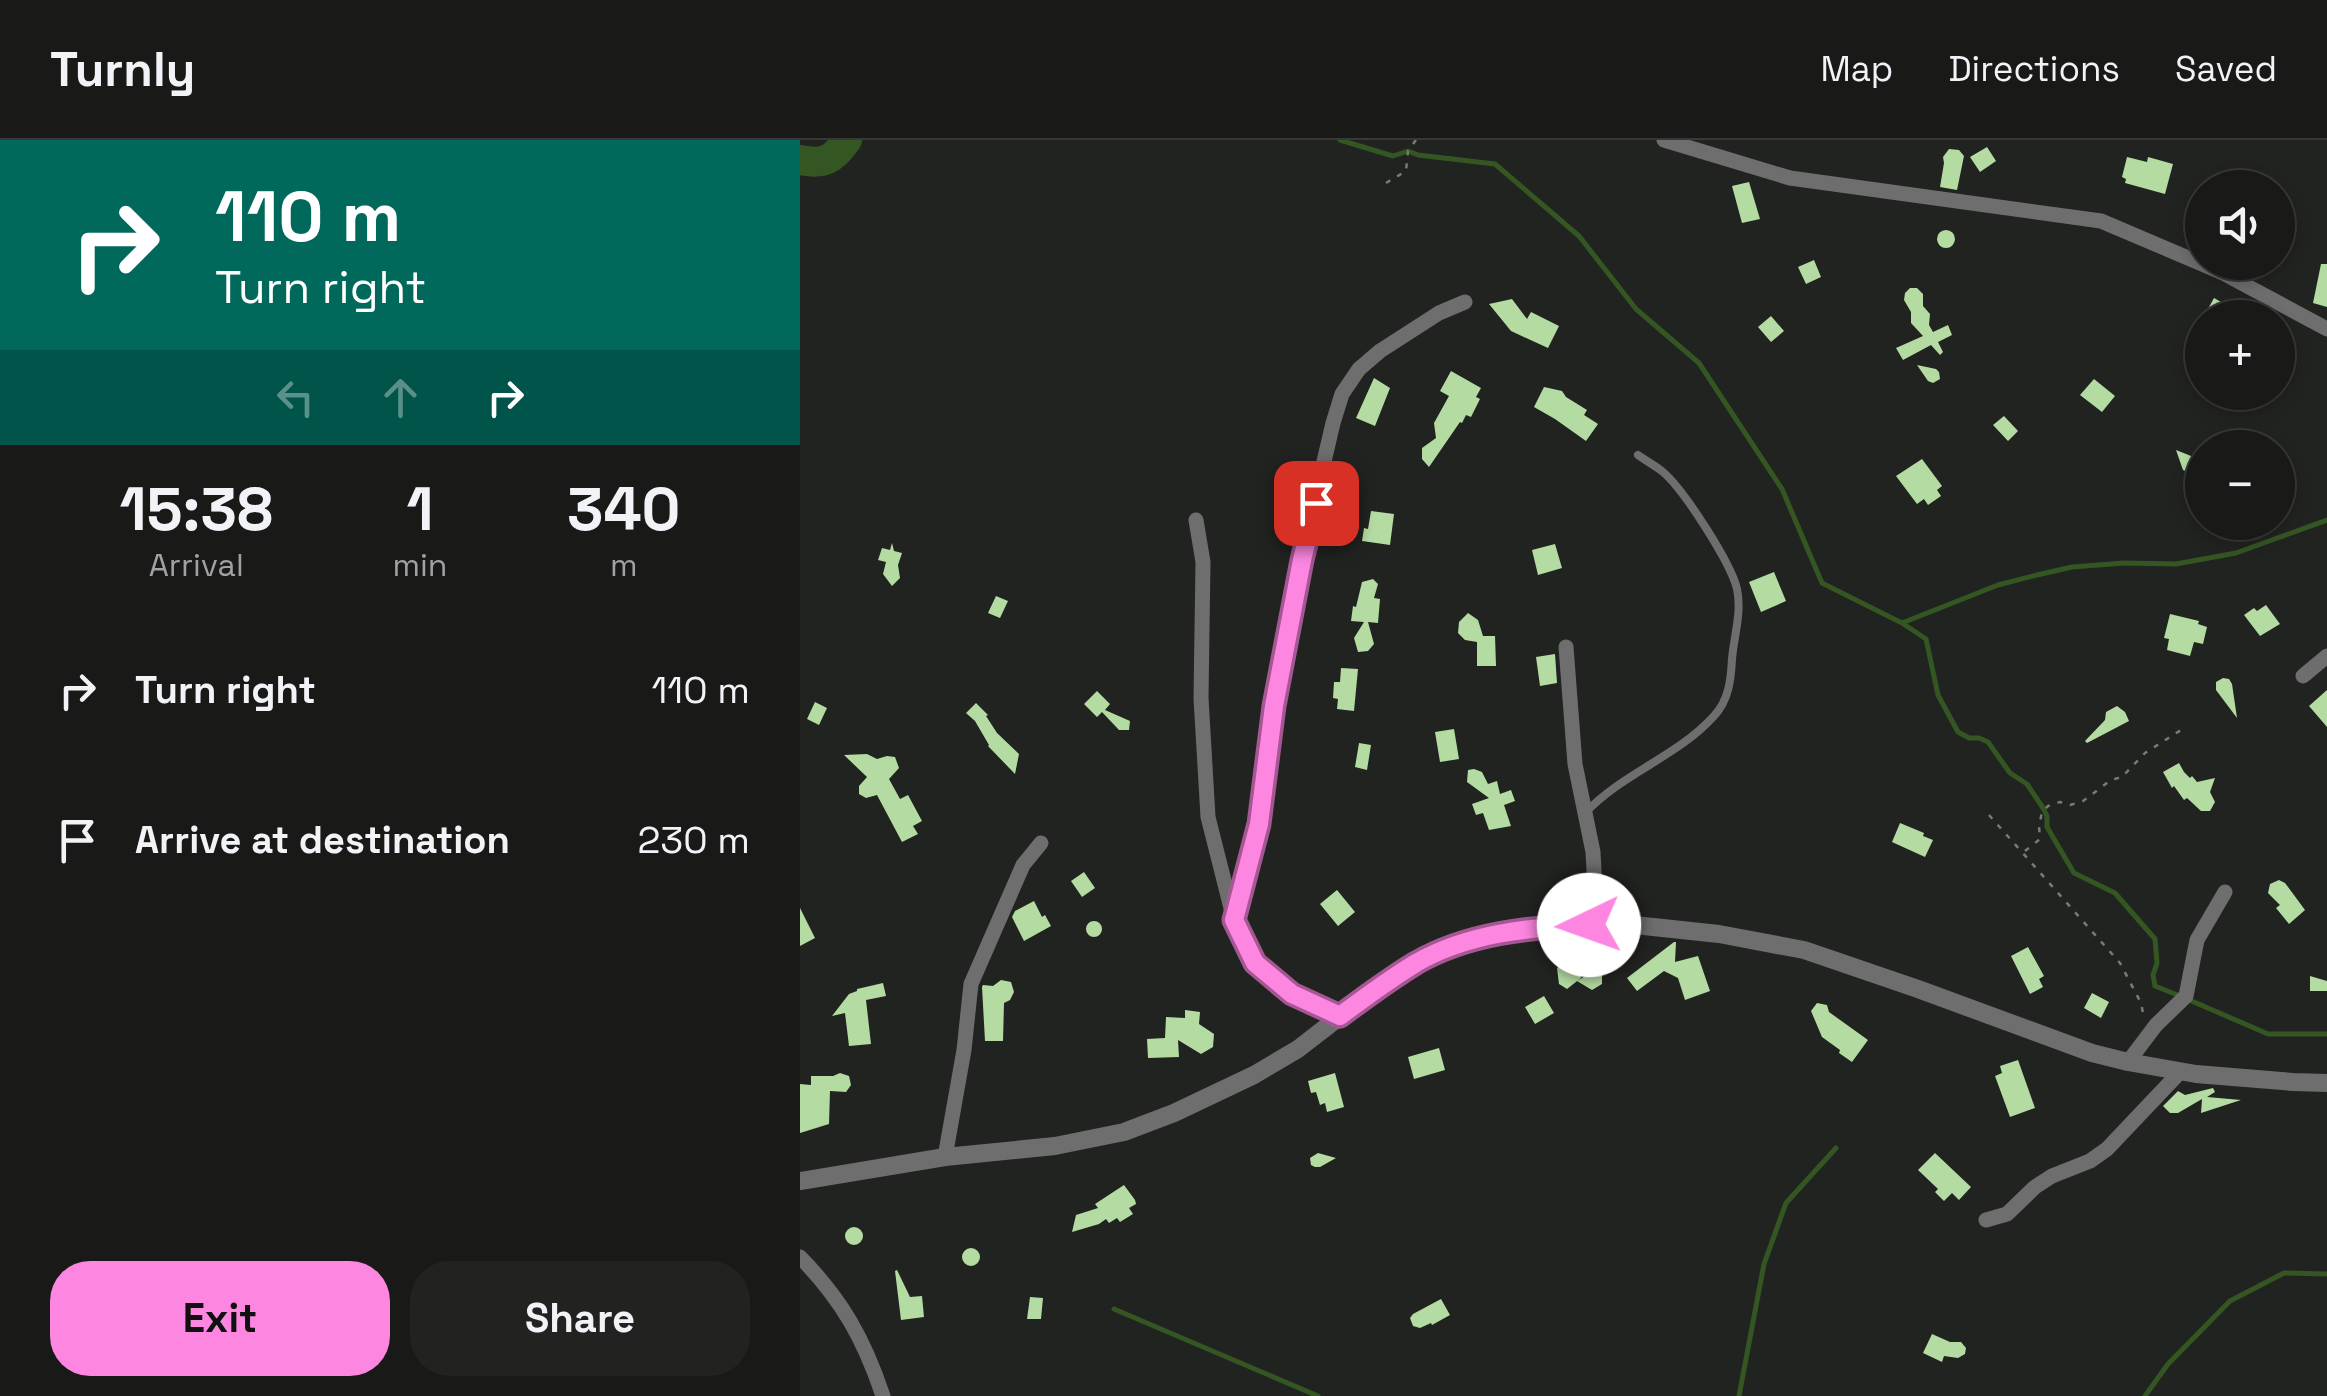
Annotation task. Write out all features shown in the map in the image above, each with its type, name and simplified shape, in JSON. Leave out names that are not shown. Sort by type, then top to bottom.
[{"type":"street","points":[[1664,140],[1790,178],[2101,221],[2221,272],[2327,329]]},
{"type":"street","points":[[1234,920],[1259,824],[1274,706],[1302,560],[1342,394],[1358,369],[1380,351],[1466,302]]},
{"type":"street","points":[[1196,520],[1203,562],[1201,698],[1206,800],[1217,861],[1234,920],[1255,963],[1264,972],[1292,994],[1340,1016]]},
{"type":"street","points":[[1566,647],[1575,764],[1594,852],[1595,889],[1589,925]]},
{"type":"street","points":[[2302,676],[2327,656]]},
{"type":"street","points":[[945,1157],[971,984],[1023,865],[1041,843]]},
{"type":"street","points":[[2128,1062],[2186,996],[2197,940],[2224,892]]},
{"type":"street","points":[[800,1180],[945,1157],[1054,1146],[1124,1132],[1254,1075],[1298,1049],[1419,961],[1476,938],[1544,926],[1624,924],[1719,934],[1804,950],[2092,1053],[2181,1071],[2327,1083]]},
{"type":"street","points":[[1986,1220],[2007,1214],[2052,1176],[2090,1161],[2107,1149],[2181,1071]]},
{"type":"street","points":[[800,1257],[844,1308],[864,1345],[883,1396]]},
{"type":"lane","points":[[1586,813],[1621,780],[1678,747],[1716,714],[1725,702],[1730,683],[1737,588],[1686,498],[1663,472],[1638,455]]},
{"type":"path","points":[[1386,183],[1406,171],[1408,152],[1416,140]]},
{"type":"path","points":[[2024,852],[2040,838],[2042,812],[2048,806],[2083,801],[2111,780],[2122,777],[2145,754],[2182,730]]},
{"type":"path","points":[[1989,815],[2120,962],[2141,1003],[2147,1037]]},
{"type":"building","points":[[1987,147],[1996,161],[1980,172],[1970,157]]},
{"type":"building","points":[[1949,149],[1959,150],[1964,156],[1957,190],[1940,187],[1943,157]]},
{"type":"building","points":[[2127,157],[2147,162],[2148,157],[2173,164],[2165,194],[2125,183],[2122,177]]},
{"type":"building","points":[[1749,182],[1760,219],[1742,223],[1732,186]]},
{"type":"building","points":[[1946,230],[1955,239],[1946,248],[1937,239]]},
{"type":"building","points":[[1814,260],[1821,277],[1806,284],[1798,267]]},
{"type":"building","points":[[2321,264],[2327,264],[2327,307],[2313,303]]},
{"type":"building","points":[[1910,288],[1923,294],[1923,306],[1930,314],[1933,332],[1948,325],[1952,335],[1938,342],[1943,352],[1940,355],[1931,345],[1903,360],[1896,348],[1923,336],[1911,323],[1911,312],[1904,300]]},
{"type":"building","points":[[1512,299],[1527,319],[1531,312],[1559,326],[1548,348],[1511,331],[1489,304]]},
{"type":"building","points":[[1771,316],[1784,331],[1771,342],[1758,327]]},
{"type":"building","points":[[1917,365],[1936,369],[1940,379],[1928,381]]},
{"type":"building","points":[[1451,371],[1481,388],[1476,397],[1480,399],[1471,417],[1466,415],[1460,422],[1429,467],[1422,459],[1422,448],[1436,438],[1434,423],[1449,396],[1440,391]]},
{"type":"building","points":[[1374,378],[1390,388],[1375,426],[1356,418]]},
{"type":"building","points":[[2094,379],[2115,396],[2102,412],[2080,395]]},
{"type":"building","points":[[1544,387],[1562,391],[1598,424],[1586,441],[1534,407]]},
{"type":"building","points":[[2004,416],[2018,431],[2008,441],[1993,425]]},
{"type":"building","points":[[2176,450],[2185,454],[2183,470]]},
{"type":"building","points":[[1922,459],[1942,486],[1937,490],[1941,496],[1928,505],[1924,499],[1917,504],[1896,476]]},
{"type":"building","points":[[1371,511],[1394,514],[1390,545],[1362,541]]},
{"type":"building","points":[[892,543],[894,551],[902,553],[898,565],[900,578],[892,586],[883,574],[886,562],[878,560],[882,548],[890,550]]},
{"type":"building","points":[[1555,544],[1562,568],[1538,575],[1532,550]]},
{"type":"building","points":[[1774,572],[1786,601],[1761,612],[1749,582]]},
{"type":"building","points":[[1373,579],[1378,584],[1374,598],[1380,599],[1378,623],[1368,622],[1374,644],[1368,651],[1358,652],[1354,638],[1364,622],[1351,621],[1353,606],[1356,607],[1362,582]]},
{"type":"building","points":[[996,596],[1008,601],[1000,618],[988,613]]},
{"type":"building","points":[[2266,605],[2280,624],[2260,636],[2244,615]]},
{"type":"building","points":[[1468,613],[1478,620],[1483,636],[1495,636],[1496,666],[1477,666],[1477,642],[1465,640],[1458,633],[1459,622]]},
{"type":"building","points":[[2170,614],[2199,621],[2207,627],[2203,644],[2194,642],[2190,656],[2167,650],[2169,639],[2164,638]]},
{"type":"building","points":[[1555,654],[1557,683],[1540,686],[1536,657]]},
{"type":"building","points":[[1341,668],[1358,669],[1354,711],[1337,709],[1338,699],[1333,698],[1334,682],[1340,682]]},
{"type":"building","points":[[2223,678],[2232,684],[2237,718],[2216,690],[2216,682]]},
{"type":"building","points":[[2327,690],[2327,727],[2309,706]]},
{"type":"building","points":[[1097,691],[1110,704],[1105,710],[1130,721],[1129,730],[1119,730],[1102,712],[1097,717],[1084,704]]},
{"type":"building","points":[[815,702],[827,708],[819,725],[807,719]]},
{"type":"building","points":[[976,703],[997,733],[1019,754],[1015,774],[988,746],[975,721],[966,713]]},
{"type":"building","points":[[2117,706],[2129,721],[2087,743],[2105,720],[2106,712]]},
{"type":"building","points":[[1454,729],[1459,759],[1440,762],[1435,732]]},
{"type":"building","points":[[1359,743],[1371,745],[1367,770],[1355,767]]},
{"type":"building","points":[[867,754],[877,759],[895,757],[899,768],[889,779],[900,799],[908,795],[922,821],[913,826],[918,834],[902,842],[877,795],[866,798],[859,794],[859,786],[867,777],[844,755]]},
{"type":"building","points":[[2179,763],[2197,782],[2215,778],[2210,792],[2215,802],[2210,811],[2201,811],[2172,788],[2163,772]]},
{"type":"building","points":[[1468,770],[1482,772],[1488,784],[1497,781],[1500,794],[1511,790],[1515,801],[1504,805],[1511,826],[1489,830],[1483,813],[1476,815],[1472,804],[1489,798],[1467,782]]},
{"type":"building","points":[[1900,823],[1933,840],[1925,857],[1892,842]]},
{"type":"building","points":[[1084,872],[1095,888],[1082,897],[1071,881]]},
{"type":"building","points":[[2279,880],[2305,910],[2289,924],[2276,908],[2280,905],[2268,893],[2270,884]]},
{"type":"building","points":[[1337,890],[1355,912],[1338,926],[1320,904]]},
{"type":"building","points":[[1034,901],[1051,926],[1024,941],[1012,917],[1015,911]]},
{"type":"building","points":[[800,908],[815,938],[800,946]]},
{"type":"building","points":[[1094,921],[1102,929],[1094,937],[1086,929]]},
{"type":"building","points":[[1674,942],[1675,962],[1698,956],[1710,991],[1685,1000],[1678,978],[1664,971],[1637,991],[1627,978]]},
{"type":"building","points":[[2028,947],[2044,976],[2039,979],[2043,987],[2030,994],[2011,956]]},
{"type":"building","points":[[1568,961],[1579,966],[1581,978],[1567,989],[1559,984],[1557,968]]},
{"type":"building","points":[[1594,971],[1602,975],[1602,984],[1592,990],[1577,981]]},
{"type":"building","points":[[2310,976],[2327,981],[2327,991],[2310,991]]},
{"type":"building","points":[[1001,980],[1011,982],[1014,992],[1004,1003],[1003,1041],[985,1041],[982,987]]},
{"type":"building","points":[[883,983],[886,996],[866,1000],[871,1044],[849,1046],[845,1013],[832,1016],[849,994]]},
{"type":"building","points":[[2092,993],[2109,1002],[2101,1018],[2084,1008]]},
{"type":"building","points":[[1544,996],[1554,1013],[1535,1024],[1525,1007]]},
{"type":"building","points":[[1817,1003],[1827,1005],[1829,1012],[1868,1040],[1852,1062],[1822,1037],[1811,1011]]},
{"type":"building","points":[[1185,1010],[1200,1012],[1199,1024],[1214,1034],[1213,1047],[1201,1054],[1178,1040],[1179,1057],[1148,1058],[1147,1039],[1165,1038],[1166,1017],[1185,1018]]},
{"type":"building","points":[[1439,1048],[1445,1070],[1414,1079],[1408,1057]]},
{"type":"building","points":[[2018,1060],[2035,1108],[2010,1117],[1995,1076],[2002,1073],[2000,1066]]},
{"type":"building","points":[[1335,1073],[1344,1107],[1327,1112],[1316,1092],[1311,1093],[1308,1081]]},
{"type":"building","points":[[811,1076],[849,1076],[851,1085],[846,1092],[830,1091],[829,1124],[800,1133],[800,1084],[811,1085]]},
{"type":"building","points":[[2213,1088],[2215,1092],[2207,1097],[2241,1100],[2201,1113],[2202,1099],[2178,1113],[2170,1113],[2163,1106],[2178,1091],[2185,1095]]},
{"type":"building","points":[[1318,1153],[1336,1158],[1315,1167],[1310,1158]]},
{"type":"building","points":[[1935,1153],[1971,1187],[1959,1200],[1952,1193],[1944,1201],[1935,1192],[1938,1189],[1918,1170]]},
{"type":"building","points":[[1124,1185],[1135,1200],[1136,1204],[1129,1208],[1133,1214],[1120,1222],[1117,1218],[1109,1223],[1106,1219],[1072,1232],[1076,1215],[1098,1208],[1095,1204]]},
{"type":"building","points":[[854,1227],[861,1229],[861,1243],[854,1245],[847,1243],[845,1236],[847,1229]]},
{"type":"building","points":[[971,1248],[980,1257],[971,1266],[962,1257]]},
{"type":"building","points":[[897,1270],[910,1297],[922,1296],[924,1317],[901,1320]]},
{"type":"building","points":[[1030,1297],[1043,1298],[1041,1319],[1027,1319]]},
{"type":"building","points":[[1441,1299],[1450,1315],[1432,1325],[1413,1326],[1413,1314]]},
{"type":"building","points":[[1932,1334],[1961,1342],[1965,1354],[1958,1358],[1944,1356],[1942,1362],[1923,1353]]},
{"type":"waterway","points":[[800,160],[827,159],[847,140]]},
{"type":"waterway","points":[[1340,140],[1393,156],[1408,151],[1495,164],[1579,236],[1636,309],[1699,363],[1782,489],[1822,583],[1926,639],[1938,695],[1958,732],[1988,742],[2010,773],[2027,784],[2074,873],[2115,893],[2155,939],[2155,986],[2180,996]]},
{"type":"waterway","points":[[1902,623],[1998,585],[2037,575],[2072,567],[2176,564],[2236,553],[2327,520]]},
{"type":"waterway","points":[[2187,999],[2268,1034],[2327,1034]]},
{"type":"waterway","points":[[1739,1396],[1764,1264],[1786,1203],[1836,1148]]},
{"type":"waterway","points":[[2145,1396],[2168,1364],[2230,1301],[2284,1273],[2327,1274]]},
{"type":"waterway","points":[[1114,1309],[1318,1396]]},
{"type":"route","points":[[1316,503],[1274,706],[1259,824],[1234,920],[1255,963],[1292,994],[1340,1016],[1419,961],[1476,938],[1544,926],[1589,925]]}]
